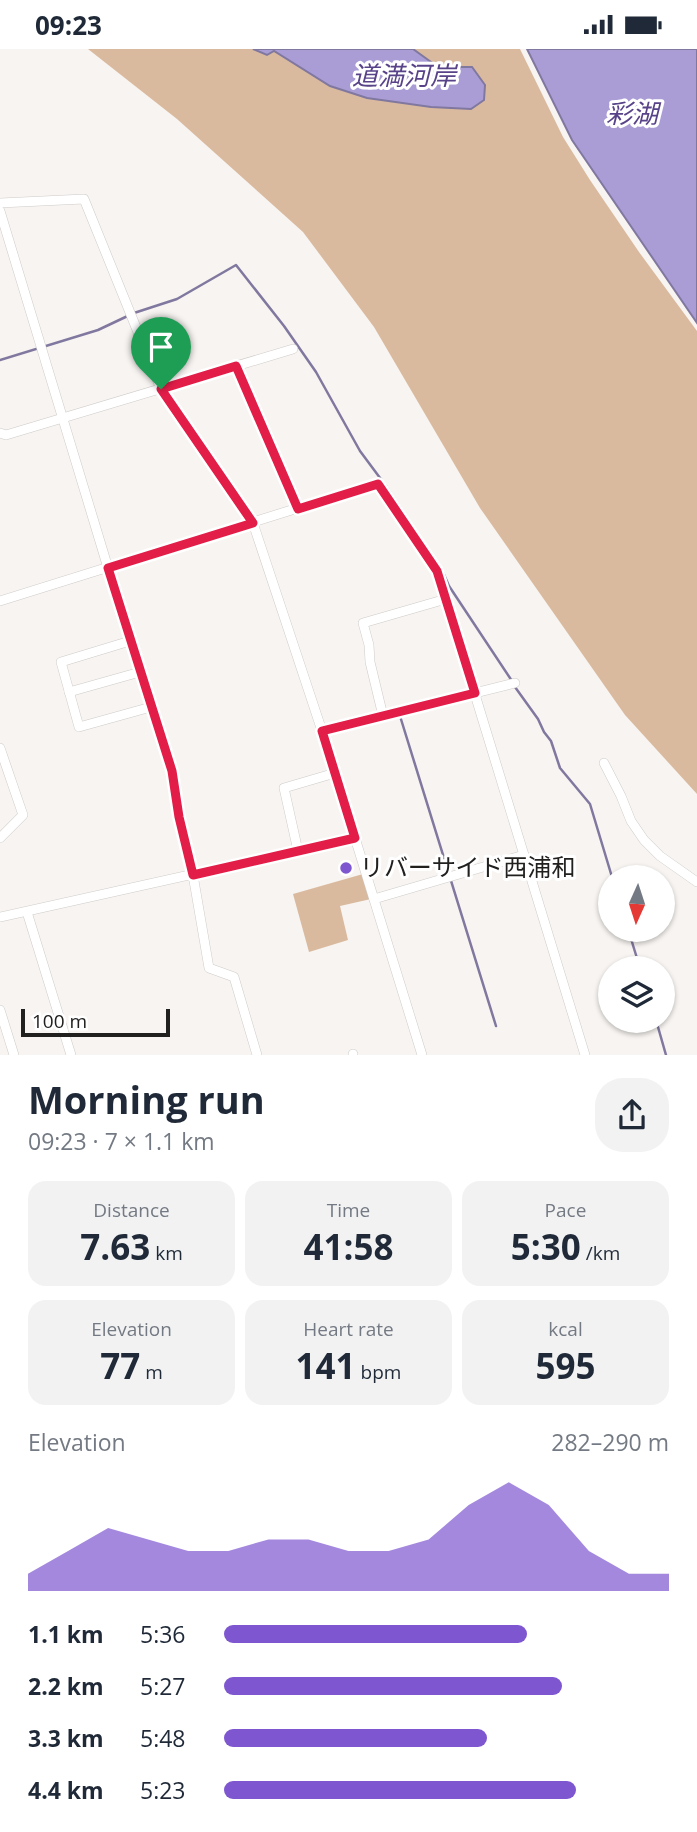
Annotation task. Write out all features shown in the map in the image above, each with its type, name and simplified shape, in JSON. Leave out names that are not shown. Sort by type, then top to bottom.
[{"type":"street","points":[[0,203],[83,199],[161,389],[253,523],[322,731],[422,1055]]},
{"type":"street","points":[[0,211],[172,771],[209,968],[234,977],[257,1055]]},
{"type":"street","points":[[0,433],[6,435],[293,349]]},
{"type":"street","points":[[236,366],[298,509]]},
{"type":"street","points":[[0,601],[378,484],[437,571],[585,1055]]},
{"type":"street","points":[[383,716],[363,623],[446,599]]},
{"type":"street","points":[[131,641],[61,662],[79,727],[151,707]]},
{"type":"street","points":[[69,692],[140,672]]},
{"type":"street","points":[[322,731],[515,683]]},
{"type":"street","points":[[0,748],[23,815],[0,838]]},
{"type":"street","points":[[604,763],[631,821],[644,840],[660,856],[697,882]]},
{"type":"street","points":[[298,851],[284,788],[335,773]]},
{"type":"street","points":[[0,917],[355,838]]},
{"type":"street","points":[[374,899],[524,855]]},
{"type":"street","points":[[27,912],[71,1055]]},
{"type":"street","points":[[0,1010],[13,1055]]},
{"type":"shaded area","points":[[88,49],[520,49],[563,137],[639,252],[697,331],[697,794],[625,715],[480,508],[374,327],[303,232],[177,119]]},
{"type":"shaded area","points":[[363,874],[371,899],[340,906],[348,940],[309,952],[293,894]]},
{"type":"water","name":"道満河岸","points":[[253,49],[413,49],[438,67],[472,67],[485,85],[484,100],[471,109],[431,107],[367,98],[330,86],[274,51],[267,55]]},
{"type":"water","name":"彩湖","points":[[527,49],[697,49],[697,323],[572,140]]},
{"type":"waterway","points":[[0,360],[98,330],[134,313],[177,299],[236,265],[316,372],[360,451],[442,570],[449,586],[512,681]]},
{"type":"waterway","points":[[515,687],[551,741],[560,768],[590,804],[608,865]]},
{"type":"waterway","points":[[400,716],[496,1026]]},
{"type":"waterway","points":[[632,942],[636,956]]},
{"type":"waterway","points":[[660,1033],[666,1055]]},
{"type":"place","name":"リバーサイド西浦和","points":[[346,868]]},
{"type":"route","points":[[236,366],[298,509],[378,484],[437,571],[475,693],[322,731],[355,838],[193,875],[179,817],[172,771],[108,568],[253,523],[161,389],[236,366]]}]
